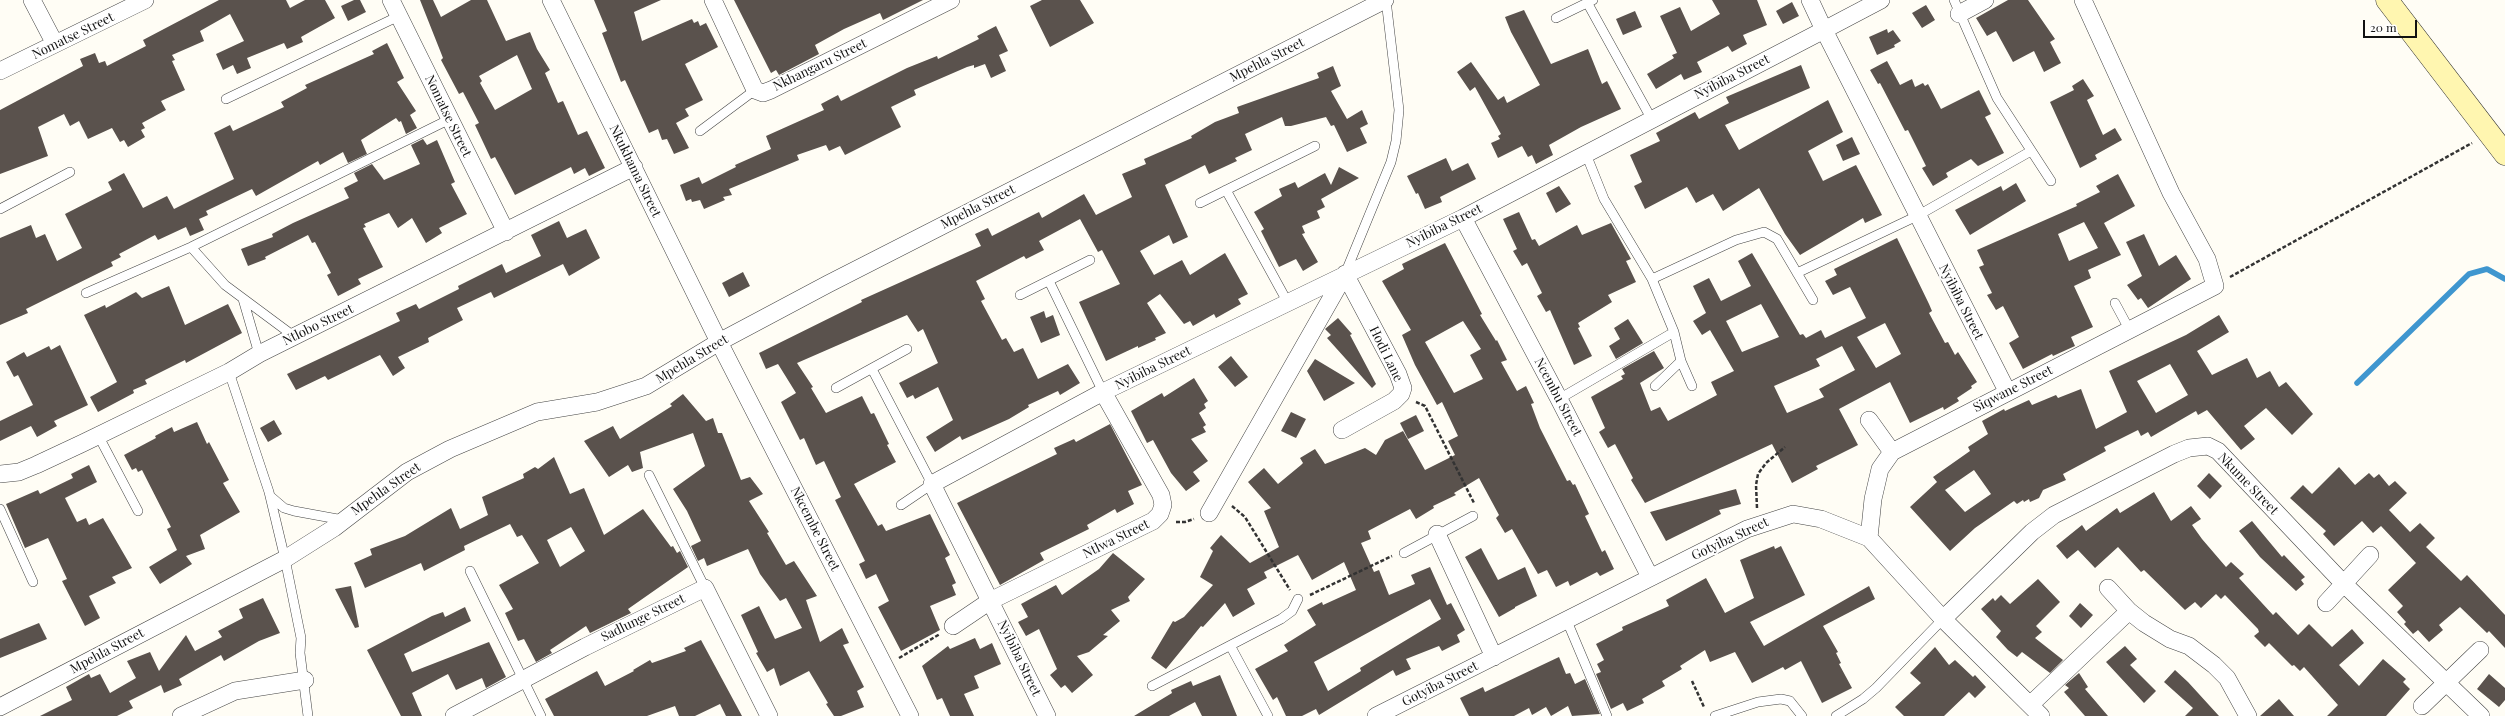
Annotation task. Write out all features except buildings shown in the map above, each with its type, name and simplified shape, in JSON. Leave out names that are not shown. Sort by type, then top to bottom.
[{"type":"main road","points":[[2387,0],[2488,134],[2505,154]]},
{"type":"street","points":[[32,0],[55,44]]},
{"type":"street","name":"Nomatse Street","points":[[0,71],[145,0]]},
{"type":"street","name":"Nomatse Street","points":[[391,0],[506,232]]},
{"type":"street","name":"Nkukhama Street","points":[[551,0],[719,342]]},
{"type":"street","name":"Nkhangaru Street","points":[[713,0],[755,90],[763,92],[771,90],[951,0]]},
{"type":"street","name":"Mpehla Street","points":[[0,707],[285,558],[343,520],[407,472],[450,449],[537,412],[597,402],[646,386],[719,342],[1386,0]]},
{"type":"street","points":[[1810,0],[1824,30],[1881,0]]},
{"type":"street","points":[[1957,7],[1985,0]]},
{"type":"street","points":[[2083,0],[2171,193],[2207,259],[2215,286]]},
{"type":"street","name":"Nyibiba Street","points":[[1047,716],[932,484],[1103,392],[1463,218],[1586,154],[1651,118],[1824,30],[2007,391]]},
{"type":"street","name":"Ntlobo Street","points":[[0,474],[19,472],[36,465],[229,372],[259,354],[634,167]]},
{"type":"street","name":"Ncembu Street","points":[[1463,218],[1559,399],[1650,577]]},
{"type":"street","points":[[1209,513],[1345,274]]},
{"type":"street","name":"Hodi Lane","points":[[1342,430],[1394,401],[1401,394],[1403,388],[1398,374],[1345,274]]},
{"type":"street","name":"Siqwane Street","points":[[1869,538],[1873,499],[1880,469],[1892,452],[2007,391],[2215,286]]},
{"type":"street","name":"Nkcembe Street","points":[[719,342],[910,716]]},
{"type":"street","name":"Ntlwa Street","points":[[953,626],[990,601],[1153,521],[1160,514],[1163,505],[1161,495],[1103,392]]},
{"type":"street","points":[[1869,420],[1892,452]]},
{"type":"street","name":"Nkume Street","points":[[1943,619],[2032,532],[2054,516],[2174,454],[2200,446],[2208,446],[2218,451],[2343,583],[2481,716]]},
{"type":"street","name":"Gotyiba Street","points":[[1384,714],[1494,656],[1567,621],[1650,577],[1758,524],[1793,514],[1807,515],[1869,538],[1943,619],[2035,711]]},
{"type":"street","points":[[1438,534],[1494,656]]},
{"type":"street","points":[[2326,604],[2343,583],[2370,555]]},
{"type":"street","points":[[705,588],[769,716]]},
{"type":"street","name":"Sadlunge Street","points":[[454,716],[522,679],[705,588]]},
{"type":"street","points":[[2108,588],[2129,611],[2158,632],[2189,646],[2214,665],[2227,678],[2248,716]]},
{"type":"street","points":[[2035,711],[2129,611]]},
{"type":"street","points":[[2422,706],[2444,682],[2480,650]]},
{"type":"street","points":[[180,716],[235,691],[305,680]]},
{"type":"lane","points":[[1345,274],[1391,162],[1396,141],[1399,110],[1386,0]]},
{"type":"lane","points":[[1556,18],[1590,2],[1651,118]]},
{"type":"lane","points":[[1957,7],[1990,85],[2051,181]]},
{"type":"lane","points":[[226,100],[399,16]]},
{"type":"lane","points":[[700,131],[755,90]]},
{"type":"lane","points":[[86,292],[191,247],[450,119]]},
{"type":"lane","points":[[1200,203],[1315,146]]},
{"type":"lane","points":[[1797,273],[1917,216],[2031,151]]},
{"type":"lane","points":[[1586,154],[1604,200],[1652,279],[1674,332],[1681,361],[1692,386]]},
{"type":"lane","points":[[0,209],[70,172]]},
{"type":"lane","points":[[1226,190],[1288,303]]},
{"type":"lane","points":[[1652,279],[1736,240],[1764,232],[1777,239],[1813,300]]},
{"type":"lane","points":[[191,247],[225,285],[295,337]]},
{"type":"lane","points":[[1020,295],[1090,260]]},
{"type":"lane","points":[[1049,281],[1103,392]]},
{"type":"lane","points":[[243,299],[259,354]]},
{"type":"lane","points":[[2115,303],[2128,329]]},
{"type":"lane","points":[[1559,399],[1674,332]]},
{"type":"lane","points":[[836,388],[906,349]]},
{"type":"lane","points":[[1655,386],[1681,361]]},
{"type":"lane","points":[[872,369],[932,484],[901,505]]},
{"type":"lane","points":[[229,372],[270,496],[285,558],[301,638],[300,653],[305,680],[308,716]]},
{"type":"lane","points":[[98,435],[138,511]]},
{"type":"lane","points":[[649,475],[705,588]]},
{"type":"lane","points":[[270,496],[284,508],[343,520]]},
{"type":"lane","points":[[0,509],[33,582]]},
{"type":"lane","points":[[1404,553],[1474,516]]},
{"type":"lane","points":[[470,570],[541,716]]},
{"type":"lane","points":[[1152,686],[1281,619],[1292,611],[1298,599]]},
{"type":"lane","points":[[1836,716],[1863,699],[1876,688],[1943,619]]},
{"type":"lane","points":[[1567,621],[1607,716]]},
{"type":"lane","points":[[1231,646],[1268,716]]},
{"type":"lane","points":[[1715,716],[1758,702],[1781,699],[1790,701],[1802,716]]},
{"type":"path","points":[[2215,286],[2488,134]]},
{"type":"path","points":[[1401,394],[1425,406],[1474,504],[1474,516]]},
{"type":"path","points":[[1758,524],[1756,486],[1758,474],[1766,464],[1785,447]]},
{"type":"path","points":[[1153,521],[1185,522],[1228,505],[1236,507],[1245,517],[1287,588],[1298,599],[1396,554],[1404,553]]},
{"type":"path","points":[[885,666],[953,626]]},
{"type":"path","points":[[1692,681],[1705,709]]},
{"type":"waterway","points":[[2357,383],[2469,274],[2487,269],[2505,279]]}]
